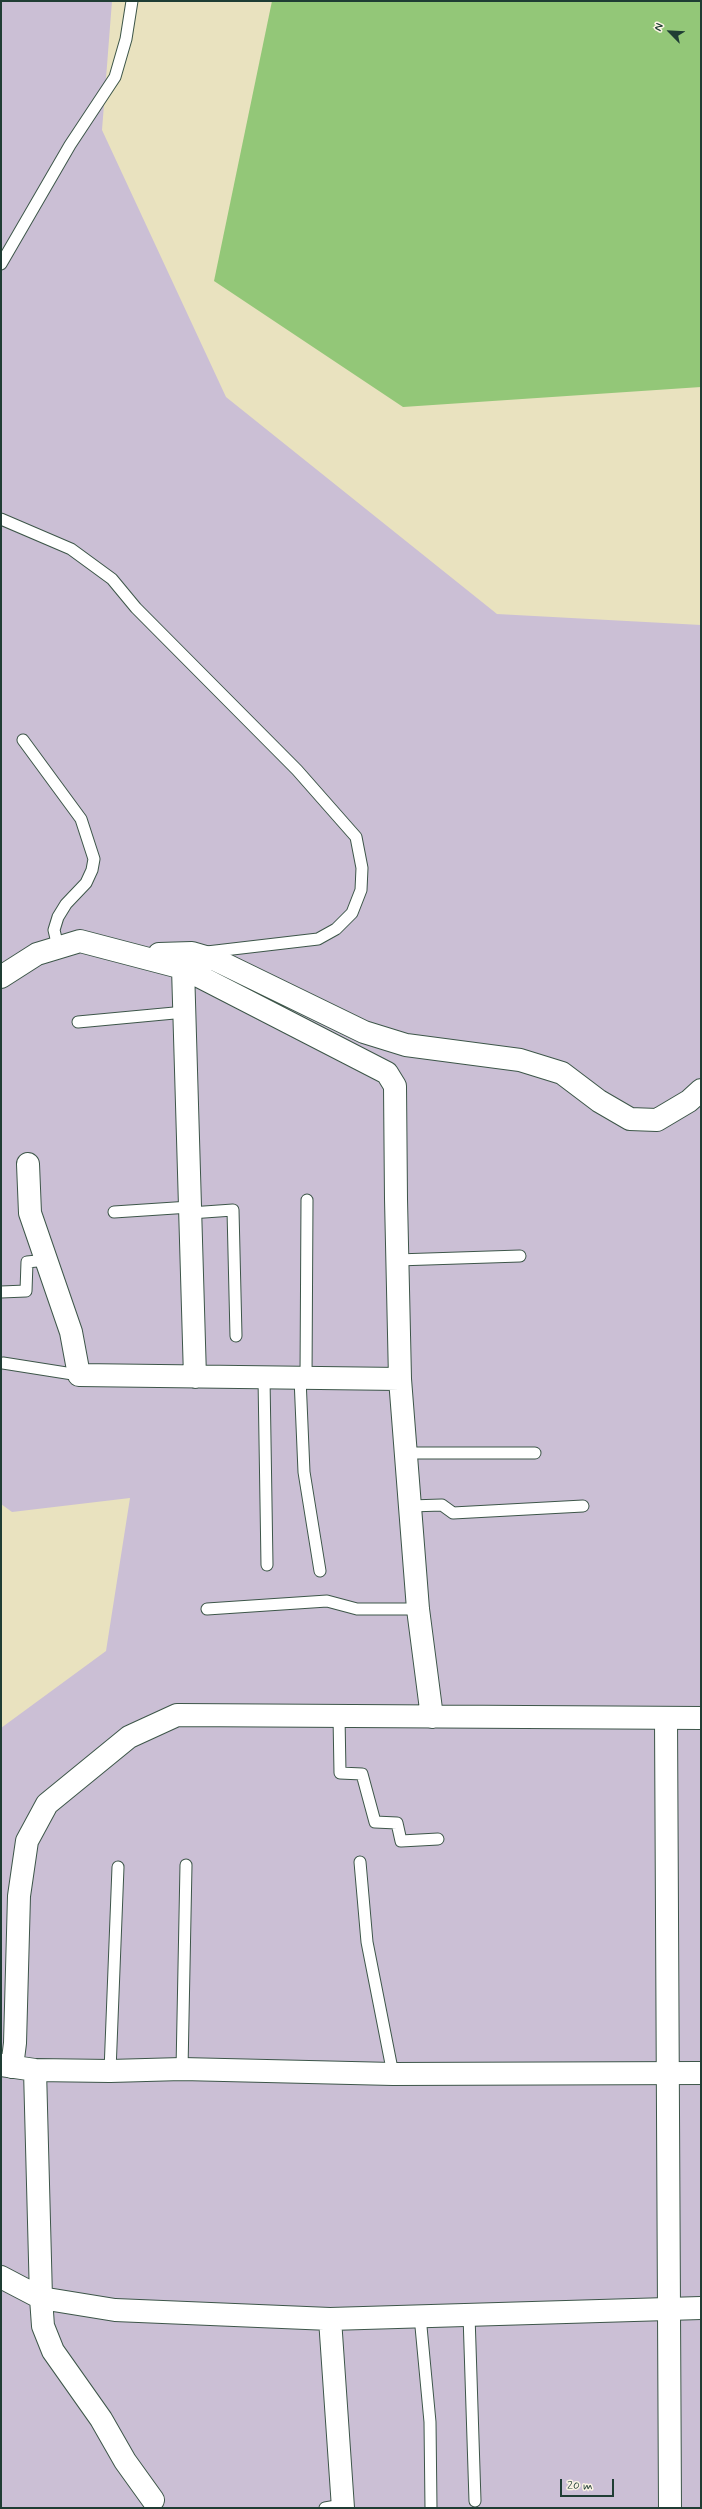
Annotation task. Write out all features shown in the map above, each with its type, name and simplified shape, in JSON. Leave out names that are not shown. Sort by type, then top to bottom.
[{"type":"street","points":[[1,977],[37,954],[80,941],[134,955],[188,961],[216,960],[364,1032],[406,1045],[520,1060],[562,1073],[599,1101],[630,1119],[656,1120],[689,1101],[701,1090]]},
{"type":"street","points":[[188,961],[185,1012],[195,1377]]},
{"type":"street","points":[[188,961],[387,1073],[395,1086],[400,1379],[418,1609],[432,1716]]},
{"type":"street","points":[[28,1164],[30,1213],[71,1332],[79,1375],[400,1379]]},
{"type":"street","points":[[701,1718],[177,1715],[129,1737],[47,1804],[27,1841],[19,1896],[15,2043],[6,2066],[35,2070],[110,2071],[182,2069],[394,2074],[701,2073]]},
{"type":"street","points":[[666,1718],[669,2073],[670,2508]]},
{"type":"street","points":[[35,2070],[43,2326],[53,2351],[101,2419],[125,2461],[153,2500]]},
{"type":"street","points":[[1,2278],[41,2298],[115,2310],[330,2319],[701,2308]]},
{"type":"street","points":[[330,2319],[337,2507]]},
{"type":"lane","points":[[1,264],[73,138],[115,77],[126,39],[132,1]]},
{"type":"lane","points":[[1,519],[71,549],[112,579],[136,608],[297,770],[356,837],[362,868],[361,890],[352,913],[336,929],[318,939],[188,961]]},
{"type":"lane","points":[[23,740],[81,819],[94,859],[92,870],[86,883],[66,904],[58,917],[54,930],[58,948]]},
{"type":"lane","points":[[78,1022],[185,1012]]},
{"type":"lane","points":[[307,1200],[303,1378],[304,1472],[320,1571]]},
{"type":"lane","points":[[114,1212],[233,1210],[236,1336]]},
{"type":"lane","points":[[397,1260],[520,1256]]},
{"type":"lane","points":[[1,1292],[26,1291],[27,1262],[47,1260]]},
{"type":"lane","points":[[3,1363],[79,1375]]},
{"type":"lane","points":[[264,1378],[267,1565]]},
{"type":"lane","points":[[406,1453],[535,1453]]},
{"type":"lane","points":[[410,1506],[442,1505],[453,1513],[583,1506]]},
{"type":"lane","points":[[207,1609],[327,1601],[357,1609],[418,1609]]},
{"type":"lane","points":[[339,1716],[340,1773],[362,1774],[375,1822],[397,1823],[401,1841],[438,1839]]},
{"type":"lane","points":[[360,1862],[367,1942],[394,2074]]},
{"type":"lane","points":[[182,2069],[186,1865]]},
{"type":"lane","points":[[110,2071],[118,1867]]},
{"type":"lane","points":[[469,2315],[475,2501]]},
{"type":"lane","points":[[420,2316],[430,2422],[431,2508]]},
{"type":"shaded area","points":[[1,1],[112,1],[102,130],[226,397],[497,614],[701,625],[701,2508],[1,2508],[1,1728],[106,1651],[130,1498],[12,1512],[1,1504]]},
{"type":"green space","points":[[272,1],[701,1],[701,387],[403,407],[214,281]]}]
